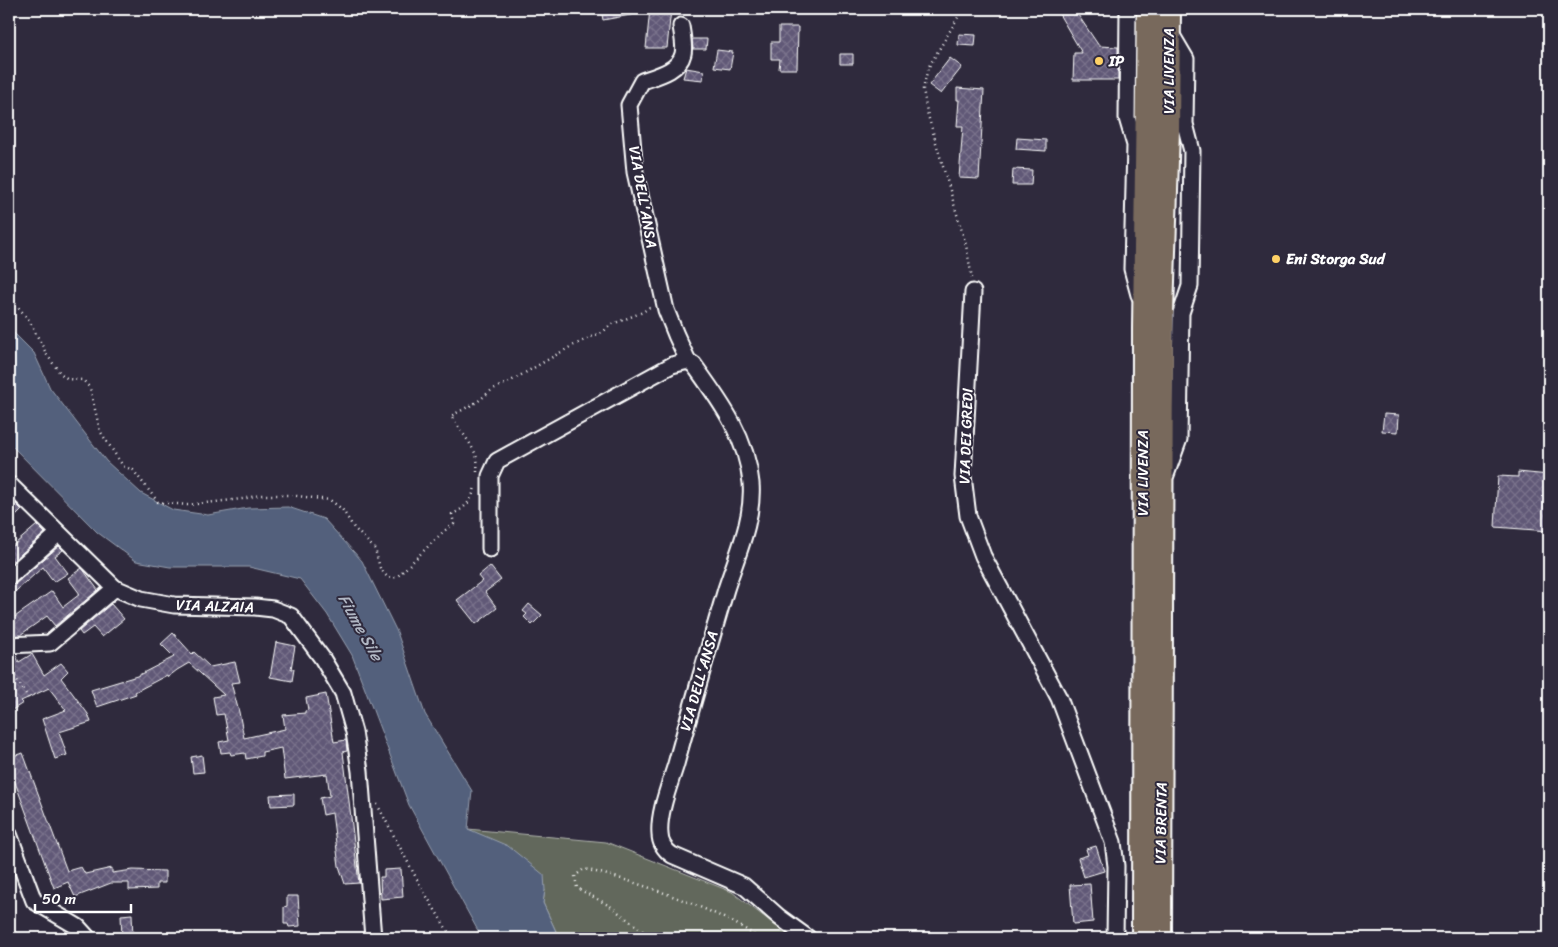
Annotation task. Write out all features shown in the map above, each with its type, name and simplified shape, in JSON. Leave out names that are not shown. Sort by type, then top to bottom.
[{"type":"highway","name":"VIA LIVENZA","points":[[1143,938],[1144,317],[1148,9]]},
{"type":"highway","name":"VIA LIVENZA","points":[[1161,763],[1162,312],[1168,130],[1169,9]]},
{"type":"highway","name":"VIA BRENTA","points":[[1160,938],[1161,763]]},
{"type":"street","points":[[1128,9],[1127,118],[1135,145],[1132,269],[1144,317]]},
{"type":"street","name":"VIA DELL'ANSA","points":[[681,26],[683,53],[678,64],[666,72],[642,81],[629,105],[635,172],[670,322],[688,361],[694,365],[735,427],[746,457],[751,482],[751,494],[747,522],[701,673],[664,805],[660,839],[665,849],[672,855],[744,886],[779,917],[808,938]]},
{"type":"street","name":"VIA DEI GREDI","points":[[973,292],[963,476],[968,516],[977,544],[1059,698],[1113,842],[1116,866],[1115,938]]},
{"type":"street","points":[[490,549],[490,476],[497,461],[672,365],[688,361]]},
{"type":"street","name":"VIA ALZAIA","points":[[9,484],[115,588],[141,599],[174,606],[273,609],[290,616],[322,658],[343,692],[354,732],[360,771],[373,938]]},
{"type":"street","points":[[9,576],[58,534]]},
{"type":"street","points":[[9,645],[50,643],[115,588]]},
{"type":"street","points":[[9,834],[34,901],[78,927],[88,938]]},
{"type":"path","points":[[963,9],[928,68],[923,89],[927,112],[970,261],[973,292]]},
{"type":"path","points":[[9,296],[29,320],[47,355],[60,373],[68,378],[84,380],[90,388],[100,432],[123,466],[133,470],[158,502],[187,505],[242,499],[260,495],[289,495],[330,500],[342,509],[354,528],[375,549],[380,568],[388,578],[397,577],[444,531],[454,524],[452,514],[462,510],[467,504],[475,489],[476,482]]},
{"type":"path","points":[[477,475],[477,460],[472,446],[451,416],[477,402],[493,389],[509,382],[570,347],[604,331],[610,325],[643,312],[663,297]]},
{"type":"path","points":[[9,668],[30,700]]},
{"type":"path","points":[[373,798],[420,885],[452,938]]},
{"type":"path","points":[[650,938],[610,906],[577,888],[575,876],[584,869],[616,877],[690,902],[748,930],[756,938]]},
{"type":"green space","points":[[468,829],[606,842],[732,892],[792,938],[559,938],[543,903],[545,890]]},
{"type":"water","name":"Fiume Sile","points":[[9,328],[34,353],[50,388],[106,461],[141,493],[173,510],[208,515],[248,508],[288,507],[324,519],[362,561],[397,632],[425,714],[472,791],[468,829],[508,846],[544,875],[545,890],[543,903],[559,938],[482,938],[409,805],[352,655],[327,614],[300,579],[249,567],[170,567],[136,561],[97,532],[9,443]]},
{"type":"building","points":[[601,9],[636,9],[636,14],[603,20]]},
{"type":"building","points":[[650,9],[671,9],[667,48],[646,48]]},
{"type":"building","points":[[1067,9],[1074,9],[1099,46],[1118,47],[1118,80],[1073,80],[1074,53],[1082,53],[1059,14]]},
{"type":"building","points":[[779,27],[798,27],[797,69],[779,69],[780,59],[771,59],[771,42],[779,42]]},
{"type":"building","points":[[959,34],[976,35],[975,46],[958,45]]},
{"type":"building","points":[[692,39],[707,39],[706,49],[693,49]]},
{"type":"building","points":[[717,50],[733,52],[730,69],[714,67]]},
{"type":"building","points":[[840,54],[853,54],[853,64],[840,64]]},
{"type":"building","points":[[950,58],[962,67],[941,94],[929,85]]},
{"type":"building","points":[[686,68],[704,71],[703,80],[683,78]]},
{"type":"building","points":[[957,88],[984,90],[979,179],[959,178],[963,126],[957,126],[959,100],[957,100]]},
{"type":"building","points":[[1017,138],[1046,140],[1046,151],[1016,149]]},
{"type":"building","points":[[1013,169],[1032,170],[1031,185],[1012,185]]},
{"type":"building","points":[[1384,414],[1399,415],[1398,432],[1382,431]]},
{"type":"building","points":[[1518,472],[1549,475],[1549,531],[1495,527],[1498,476],[1518,477]]},
{"type":"building","points":[[9,497],[22,510],[9,523]]},
{"type":"building","points":[[37,525],[45,533],[13,561],[9,555],[9,549]]},
{"type":"building","points":[[59,546],[63,550],[55,556],[68,573],[54,582],[43,567],[9,597],[9,586],[15,584]]},
{"type":"building","points":[[490,566],[501,580],[485,592],[497,608],[476,624],[457,600],[482,581],[478,576]]},
{"type":"building","points":[[82,568],[98,590],[55,626],[47,616],[20,635],[9,636],[9,621],[52,591],[63,607],[80,594],[68,578]]},
{"type":"building","points":[[111,604],[124,619],[102,637],[93,627],[82,635],[79,631]]},
{"type":"building","points":[[529,604],[542,615],[532,625],[524,617],[527,614],[523,611]]},
{"type":"building","points":[[173,633],[192,654],[194,652],[210,667],[235,662],[240,682],[231,683],[244,738],[285,729],[283,715],[305,713],[308,710],[306,698],[326,694],[334,742],[346,740],[347,751],[343,752],[359,883],[345,884],[339,866],[332,813],[323,815],[320,798],[330,796],[327,774],[285,779],[281,748],[262,752],[262,756],[246,759],[245,753],[231,755],[230,752],[221,753],[219,742],[229,740],[224,714],[216,715],[213,697],[224,695],[189,663],[168,677],[167,675],[135,692],[136,694],[97,707],[91,690],[137,676],[174,657],[161,644]]},
{"type":"building","points":[[276,642],[295,646],[291,669],[294,669],[292,681],[270,677]]},
{"type":"building","points":[[9,654],[15,654],[19,662],[32,654],[44,675],[61,663],[68,671],[61,678],[88,714],[91,722],[59,732],[67,755],[55,759],[42,719],[66,710],[49,688],[21,701],[23,703],[9,712]]},
{"type":"building","points":[[23,753],[67,871],[81,867],[85,874],[112,868],[112,873],[133,870],[165,871],[165,883],[157,883],[157,889],[129,890],[129,883],[111,883],[75,897],[68,882],[54,888],[9,766],[9,757]]},
{"type":"building","points":[[202,755],[204,772],[193,773],[191,757]]},
{"type":"building","points":[[294,794],[294,805],[271,806],[270,795]]},
{"type":"building","points":[[1096,846],[1104,871],[1084,877],[1078,858],[1088,855],[1086,849]]},
{"type":"building","points":[[401,869],[403,897],[381,899],[380,877],[384,877],[384,870]]},
{"type":"building","points":[[1090,884],[1093,922],[1073,924],[1070,885]]},
{"type":"building","points":[[287,896],[298,896],[300,926],[289,927],[288,924],[284,924],[284,907],[287,906]]},
{"type":"building","points":[[132,914],[133,938],[122,938],[121,915]]},
{"type":"place","name":"IP","points":[[1099,61]]},
{"type":"place","name":"Eni Storga Sud","points":[[1276,259]]}]
